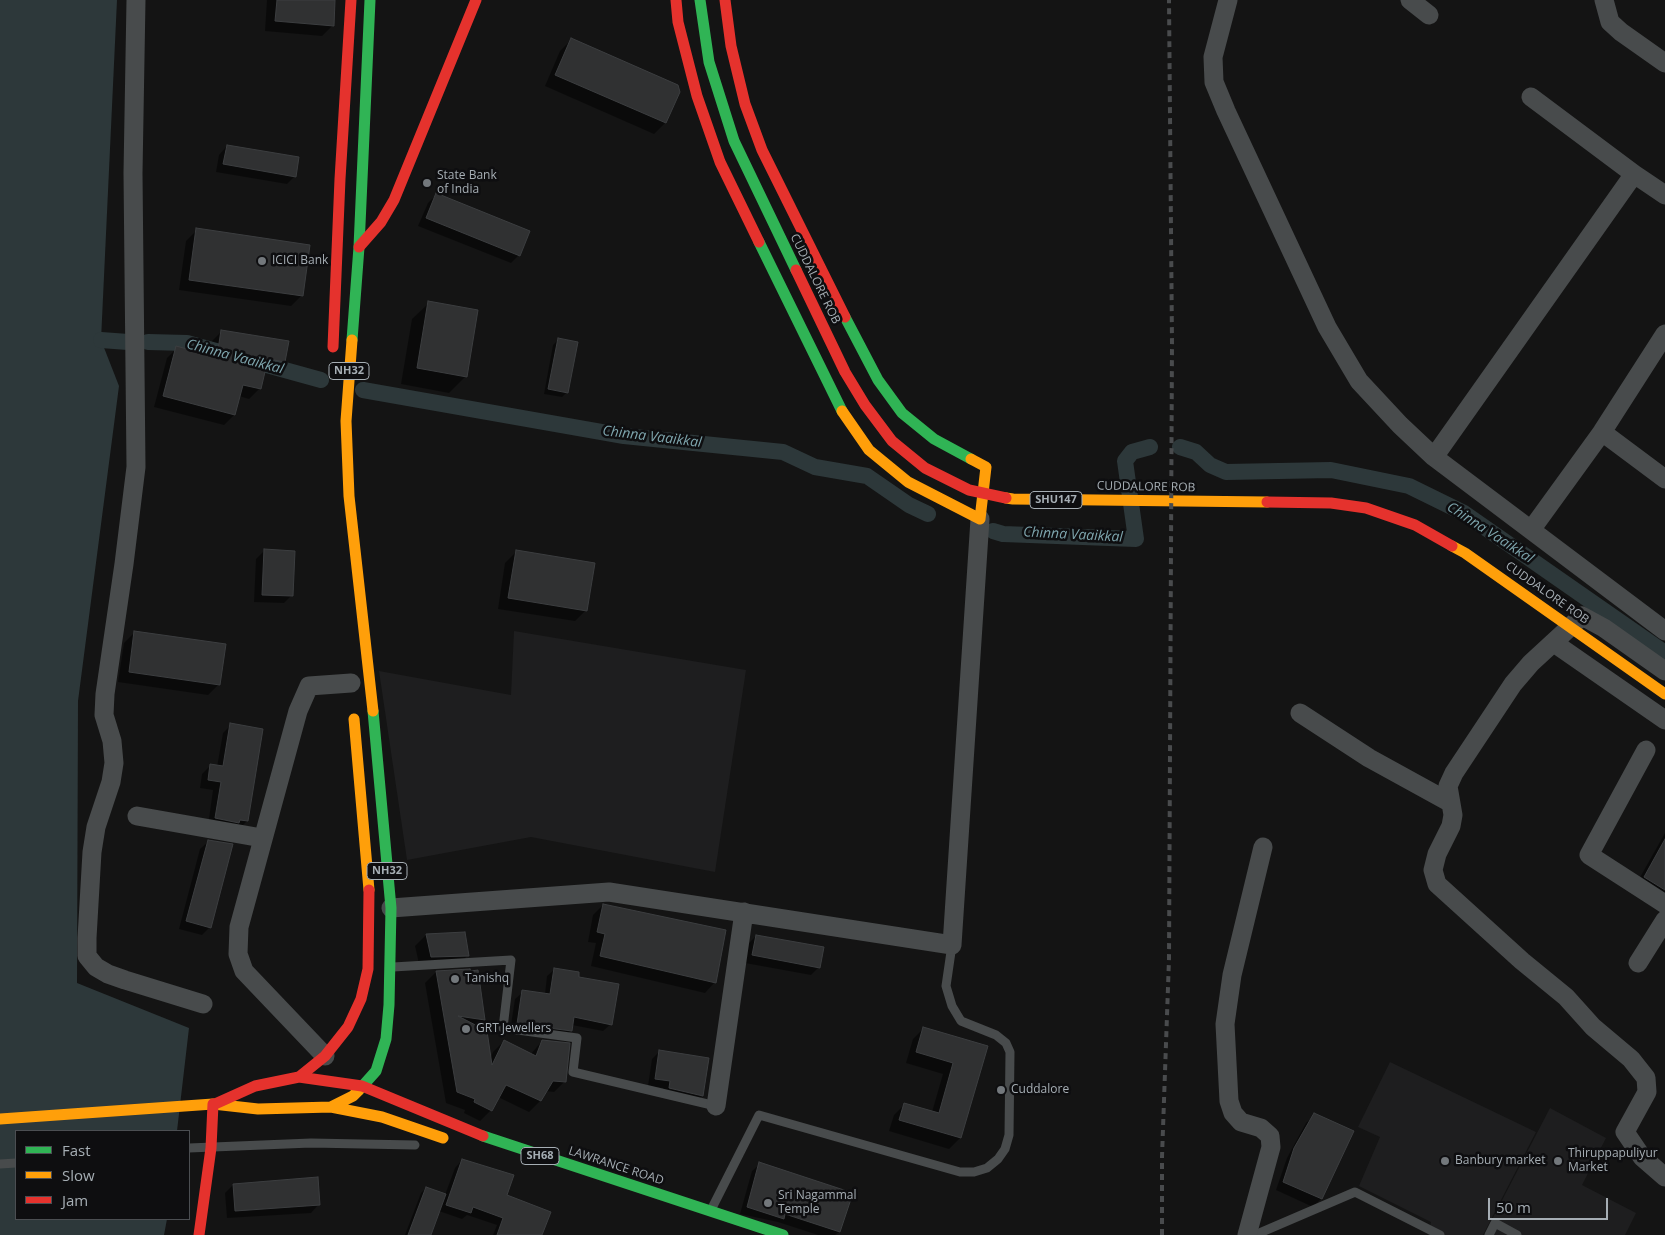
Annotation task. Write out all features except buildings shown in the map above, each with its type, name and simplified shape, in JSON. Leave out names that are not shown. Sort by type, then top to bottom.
[{"type":"main road","name":"NH32","points":[[333,359],[340,179],[350,0]]},
{"type":"main road","name":"NH32","points":[[0,1119],[213,1104],[258,1109],[331,1107],[353,1096],[376,1071],[386,1039],[391,908],[370,683],[349,496],[346,421],[359,247],[370,0]]},
{"type":"main road","points":[[359,247],[382,222],[394,200],[476,0]]},
{"type":"main road","points":[[676,0],[678,22],[697,96],[720,162],[838,405],[869,450],[908,482],[980,519],[986,467],[934,439],[902,413],[878,380],[762,150],[745,104],[732,46],[725,0]]},
{"type":"main road","name":"CUDDALORE ROB","points":[[700,0],[709,62],[734,141],[832,347],[865,405],[892,441],[926,468],[969,490],[1013,499],[1331,503],[1366,508],[1415,526],[1465,553],[1665,694]]},
{"type":"main road","name":"NH32","points":[[213,1104],[255,1086],[299,1077],[325,1056],[348,1027],[361,999],[368,969],[370,890],[352,688]]},
{"type":"main road","name":"LAWRANCE ROAD","points":[[299,1077],[362,1086],[503,1144],[783,1235]]},
{"type":"main road","points":[[199,1235],[211,1148],[213,1104]]},
{"type":"main road","points":[[331,1107],[382,1117],[456,1143]]},
{"type":"street","points":[[136,0],[133,173],[136,468],[124,564],[104,694],[104,715],[112,741],[114,763],[111,782],[96,827],[92,852],[87,956],[96,967],[108,974],[203,1004]]},
{"type":"street","points":[[1228,0],[1214,57],[1214,82],[1226,112],[1327,327],[1359,381],[1400,425],[1434,457],[1665,631]]},
{"type":"street","points":[[1410,0],[1429,15]]},
{"type":"street","points":[[1604,0],[1610,22],[1620,32],[1665,63]]},
{"type":"street","points":[[1531,97],[1665,196]]},
{"type":"street","points":[[1434,457],[1634,174]]},
{"type":"street","points":[[1531,530],[1602,432],[1665,334]]},
{"type":"street","points":[[1602,432],[1665,479]]},
{"type":"street","points":[[391,908],[609,892],[952,944],[980,519]]},
{"type":"street","points":[[1665,671],[1604,628],[1582,616],[1531,663],[1494,712],[1454,773],[1448,786],[1449,802],[1453,815],[1451,826],[1437,854],[1433,870],[1437,884],[1522,961],[1566,997],[1593,1027],[1631,1059],[1646,1078],[1647,1092],[1625,1132],[1642,1157],[1665,1177]]},
{"type":"street","points":[[1554,643],[1665,720]]},
{"type":"street","points":[[325,1056],[244,971],[238,954],[239,927],[298,711],[309,686],[352,688]]},
{"type":"street","points":[[1300,713],[1369,758],[1449,802]]},
{"type":"street","points":[[1646,750],[1590,855],[1665,904]]},
{"type":"street","points":[[137,816],[262,838]]},
{"type":"street","points":[[1247,1235],[1270,1147],[1270,1136],[1260,1128],[1241,1122],[1233,1113],[1230,1101],[1225,1024],[1232,975],[1263,847]]},
{"type":"street","points":[[716,1106],[744,912]]},
{"type":"street","points":[[1638,963],[1665,920]]},
{"type":"lane","points":[[710,1211],[759,1115],[960,1172],[974,1172],[987,1168],[998,1160],[1005,1148],[1009,1135],[1010,1052],[1006,1043],[996,1035],[961,1021],[952,1006],[946,986],[952,944]]},
{"type":"lane","points":[[390,967],[511,960],[503,1028],[577,1038],[573,1072],[716,1106]]},
{"type":"lane","points":[[190,1148],[311,1143],[416,1145]]},
{"type":"lane","points":[[0,1164],[15,1163]]},
{"type":"lane","points":[[1254,1235],[1355,1192],[1440,1235]]},
{"type":"lane","points":[[1489,1235],[1495,1224],[1517,1235]]},
{"type":"shaded area","points":[[0,0],[117,0],[101,340],[119,386],[78,701],[77,983],[189,1028],[177,1130],[15,1130],[15,1220],[167,1220],[164,1235],[0,1235]]},
{"type":"shaded area","points":[[514,631],[746,670],[715,872],[531,837],[407,860],[379,671],[511,695]]},
{"type":"shaded area","name":"Banbury market","points":[[1390,1062],[1536,1132],[1483,1235],[1428,1235],[1431,1222],[1359,1186],[1380,1137],[1358,1127]]},
{"type":"shaded area","name":"Thiruppapuliyur Market","points":[[1550,1108],[1606,1138],[1582,1185],[1636,1213],[1625,1235],[1484,1235]]},
{"type":"waterway","name":"Chinna Vaaikkal","points":[[101,340],[128,342]]},
{"type":"waterway","name":"Chinna Vaaikkal","points":[[148,342],[187,343],[321,380]]},
{"type":"waterway","name":"Chinna Vaaikkal","points":[[363,390],[624,436],[783,452],[815,467],[867,476],[909,505],[928,514]]},
{"type":"waterway","name":"Chinna Vaaikkal","points":[[993,531],[1003,534],[1136,539],[1125,461],[1132,452],[1150,447]]},
{"type":"waterway","name":"Chinna Vaaikkal","points":[[1180,447],[1196,452],[1210,465],[1226,472],[1331,470],[1409,486],[1464,513],[1665,653]]},
{"type":"railway","points":[[1162,1235],[1162,1157],[1169,959],[1172,344],[1169,0]]},
{"type":"traffic: fast","points":[[352,340],[359,247],[370,0]]},
{"type":"traffic: fast","points":[[700,0],[709,62],[734,141],[796,270]]},
{"type":"traffic: fast","points":[[759,242],[842,411]]},
{"type":"traffic: fast","points":[[845,317],[878,380],[902,413],[934,439],[971,459]]},
{"type":"traffic: fast","points":[[359,1090],[376,1071],[386,1039],[389,1005],[391,908],[373,711]]},
{"type":"traffic: fast","points":[[483,1136],[783,1235]]},
{"type":"traffic: slow","points":[[352,340],[346,421],[349,496],[373,711]]},
{"type":"traffic: slow","points":[[842,411],[869,450],[908,482],[980,519],[986,467],[971,459]]},
{"type":"traffic: slow","points":[[1006,498],[1267,502]]},
{"type":"traffic: slow","points":[[1452,546],[1465,553],[1665,694]]},
{"type":"traffic: slow","points":[[354,719],[369,890]]},
{"type":"traffic: slow","points":[[0,1119],[213,1104],[258,1109],[331,1107],[353,1096],[359,1090]]},
{"type":"traffic: slow","points":[[331,1107],[382,1117],[443,1138]]},
{"type":"traffic: jam","points":[[333,347],[340,179],[351,0]]},
{"type":"traffic: jam","points":[[359,247],[381,222],[394,200],[476,0]]},
{"type":"traffic: jam","points":[[676,0],[678,22],[697,96],[720,162],[759,242]]},
{"type":"traffic: jam","points":[[725,0],[731,46],[745,104],[762,150],[845,317]]},
{"type":"traffic: jam","points":[[796,270],[845,372],[865,405],[892,441],[925,468],[969,490],[1006,498]]},
{"type":"traffic: jam","points":[[1267,502],[1331,503],[1366,508],[1415,525],[1452,546]]},
{"type":"traffic: jam","points":[[215,1104],[255,1086],[299,1077],[325,1056],[348,1027],[361,999],[368,969],[369,890]]},
{"type":"traffic: jam","points":[[299,1077],[362,1086],[483,1136]]},
{"type":"traffic: jam","points":[[199,1235],[211,1148],[213,1104]]},
{"type":"place","name":"State Bank of India","points":[[427,183]]},
{"type":"place","name":"ICICI Bank","points":[[262,261]]},
{"type":"place","name":"Tanishq","points":[[455,979]]},
{"type":"place","name":"GRT Jewellers","points":[[466,1029]]},
{"type":"place","name":"Cuddalore","points":[[1001,1090]]},
{"type":"place","name":"Banbury market","points":[[1445,1161]]},
{"type":"place","name":"Thiruppapuliyur Market","points":[[1558,1161]]},
{"type":"place","name":"Sri Nagammal Temple","points":[[768,1203]]}]
